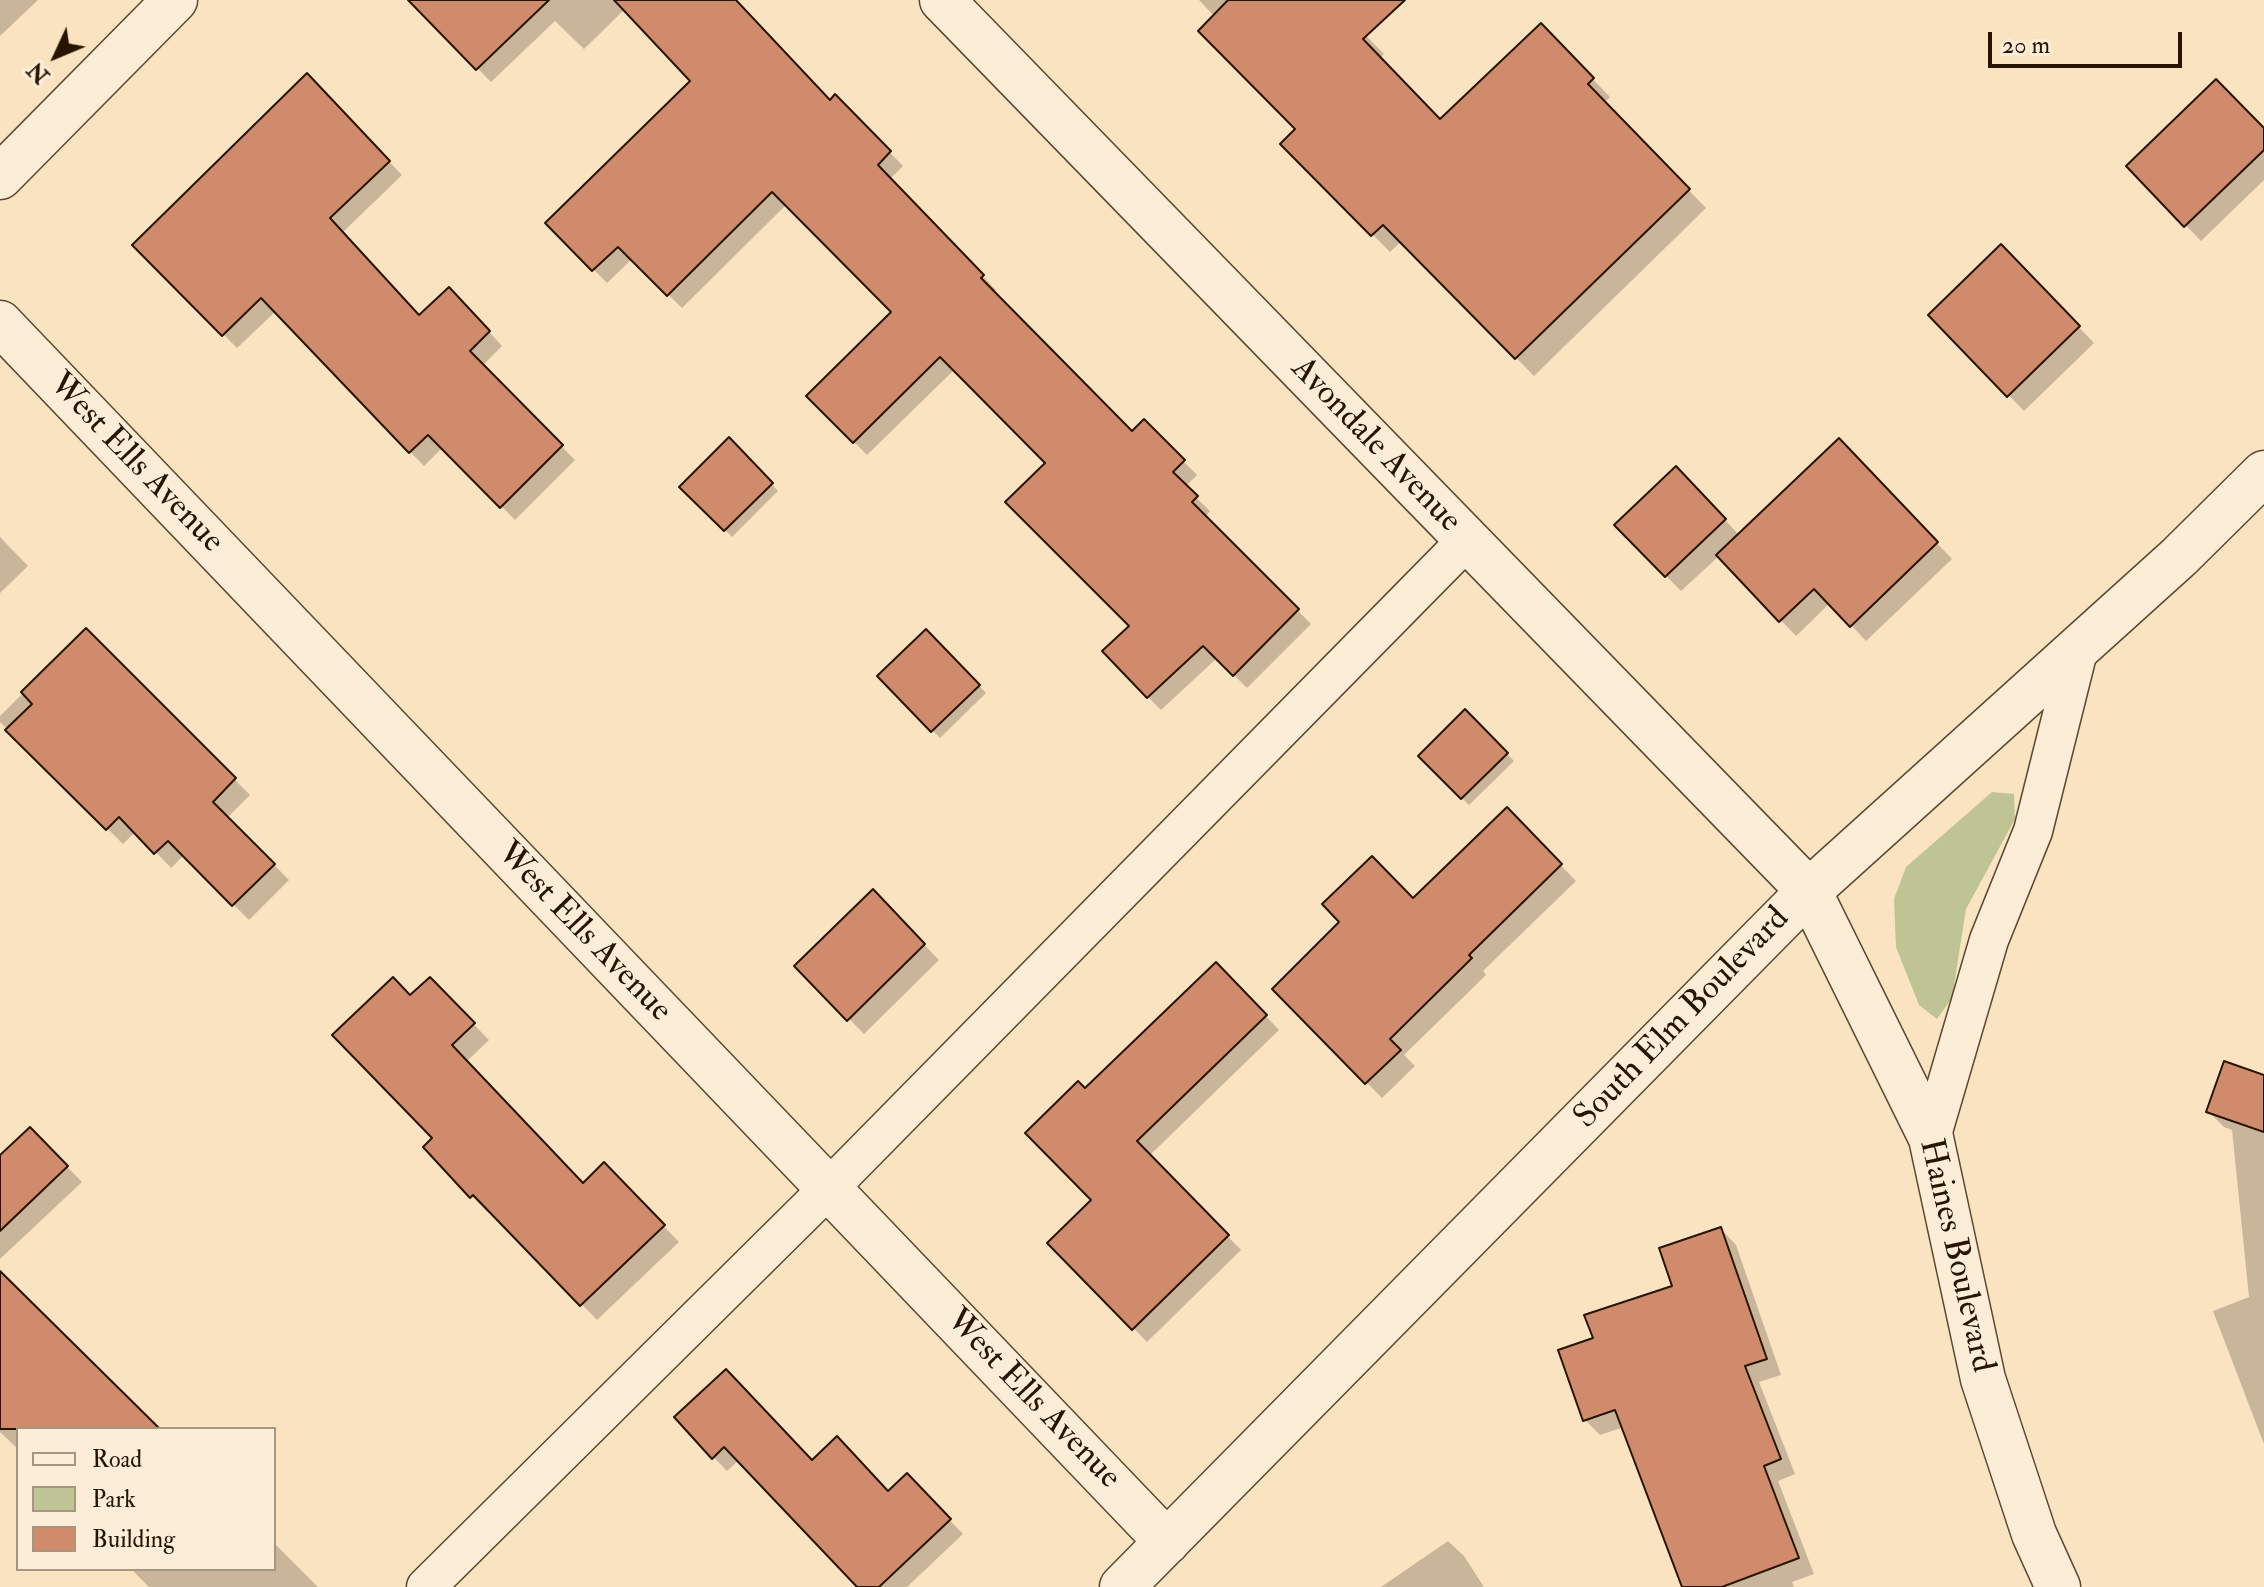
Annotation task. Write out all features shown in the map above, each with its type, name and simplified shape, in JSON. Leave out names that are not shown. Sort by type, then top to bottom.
[{"type":"street","points":[[0,177],[175,0]]},
{"type":"street","name":"Avondale Avenue","points":[[942,0],[1809,891]]},
{"type":"street","name":"West Ells Avenue","points":[[0,323],[1167,1542]]},
{"type":"street","name":"South Elm Boulevard","points":[[1122,1587],[1809,891],[2179,557],[2264,473]]},
{"type":"street","name":"Haines Boulevard","points":[[1809,891],[1931,1138],[1983,1379],[2034,1534],[2058,1587]]},
{"type":"lane","points":[[426,1587],[828,1189],[1466,541]]},
{"type":"lane","points":[[1931,1138],[1989,940],[2033,831],[2079,647]]},
{"type":"green space","points":[[1992,792],[2014,794],[2015,819],[1966,909],[1952,998],[1937,1019],[1919,1005],[1896,947],[1894,899],[1906,867]]},
{"type":"building","points":[[408,0],[549,0],[476,70]]},
{"type":"building","points":[[614,0],[736,0],[830,100],[835,94],[891,151],[878,165],[984,275],[981,278],[1132,431],[1144,419],[1185,460],[1173,472],[1198,496],[1192,502],[1299,609],[1233,676],[1203,646],[1147,698],[1102,651],[1129,626],[1005,502],[1045,463],[940,357],[853,443],[806,396],[891,312],[772,192],[667,296],[618,247],[592,271],[545,223],[690,81]]},
{"type":"building","points":[[1228,0],[1405,0],[1363,39],[1440,119],[1541,23],[1594,78],[1588,84],[1690,189],[1515,359],[1383,225],[1371,236],[1280,144],[1295,129],[1198,31]]},
{"type":"building","points":[[307,73],[390,161],[330,218],[419,315],[449,287],[490,331],[470,351],[563,445],[500,508],[428,435],[409,453],[261,298],[222,336],[132,245]]},
{"type":"building","points":[[2216,79],[2264,128],[2264,150],[2184,227],[2126,166]]},
{"type":"building","points":[[2001,244],[2080,326],[2007,397],[1928,315]]},
{"type":"building","points":[[729,437],[773,483],[724,531],[679,487]]},
{"type":"building","points":[[1839,438],[1938,542],[1850,627],[1814,589],[1779,622],[1716,555]]},
{"type":"building","points":[[1676,466],[1726,519],[1665,577],[1614,525]]},
{"type":"building","points":[[86,628],[236,778],[213,802],[275,864],[232,906],[168,841],[154,854],[119,817],[106,830],[5,730],[32,704],[21,692]]},
{"type":"building","points":[[926,629],[980,685],[931,732],[877,676]]},
{"type":"building","points":[[1465,709],[1508,753],[1461,799],[1418,756]]},
{"type":"building","points":[[1507,807],[1562,864],[1469,955],[1472,958],[1390,1039],[1401,1050],[1365,1084],[1272,989],[1339,922],[1322,904],[1372,856],[1413,898]]},
{"type":"building","points":[[873,889],[925,944],[847,1021],[794,966]]},
{"type":"building","points":[[1216,962],[1267,1015],[1137,1141],[1229,1235],[1132,1330],[1047,1243],[1091,1200],[1025,1133],[1078,1081],[1085,1088]]},
{"type":"building","points":[[393,977],[410,995],[430,977],[475,1023],[452,1045],[583,1183],[604,1162],[665,1225],[580,1306],[423,1147],[432,1138],[332,1035]]},
{"type":"building","points":[[2224,1061],[2264,1075],[2264,1132],[2206,1112]]},
{"type":"building","points":[[30,1127],[68,1166],[0,1231],[0,1155]]},
{"type":"building","points":[[1721,1227],[1767,1359],[1745,1366],[1781,1459],[1764,1466],[1799,1558],[1722,1587],[1682,1587],[1615,1410],[1583,1421],[1558,1350],[1593,1338],[1584,1315],[1672,1286],[1659,1248]]},
{"type":"building","points":[[0,1271],[158,1427],[0,1429]]},
{"type":"building","points":[[726,1369],[812,1460],[837,1436],[888,1491],[907,1473],[951,1519],[879,1587],[857,1587],[724,1447],[712,1459],[674,1417]]}]
